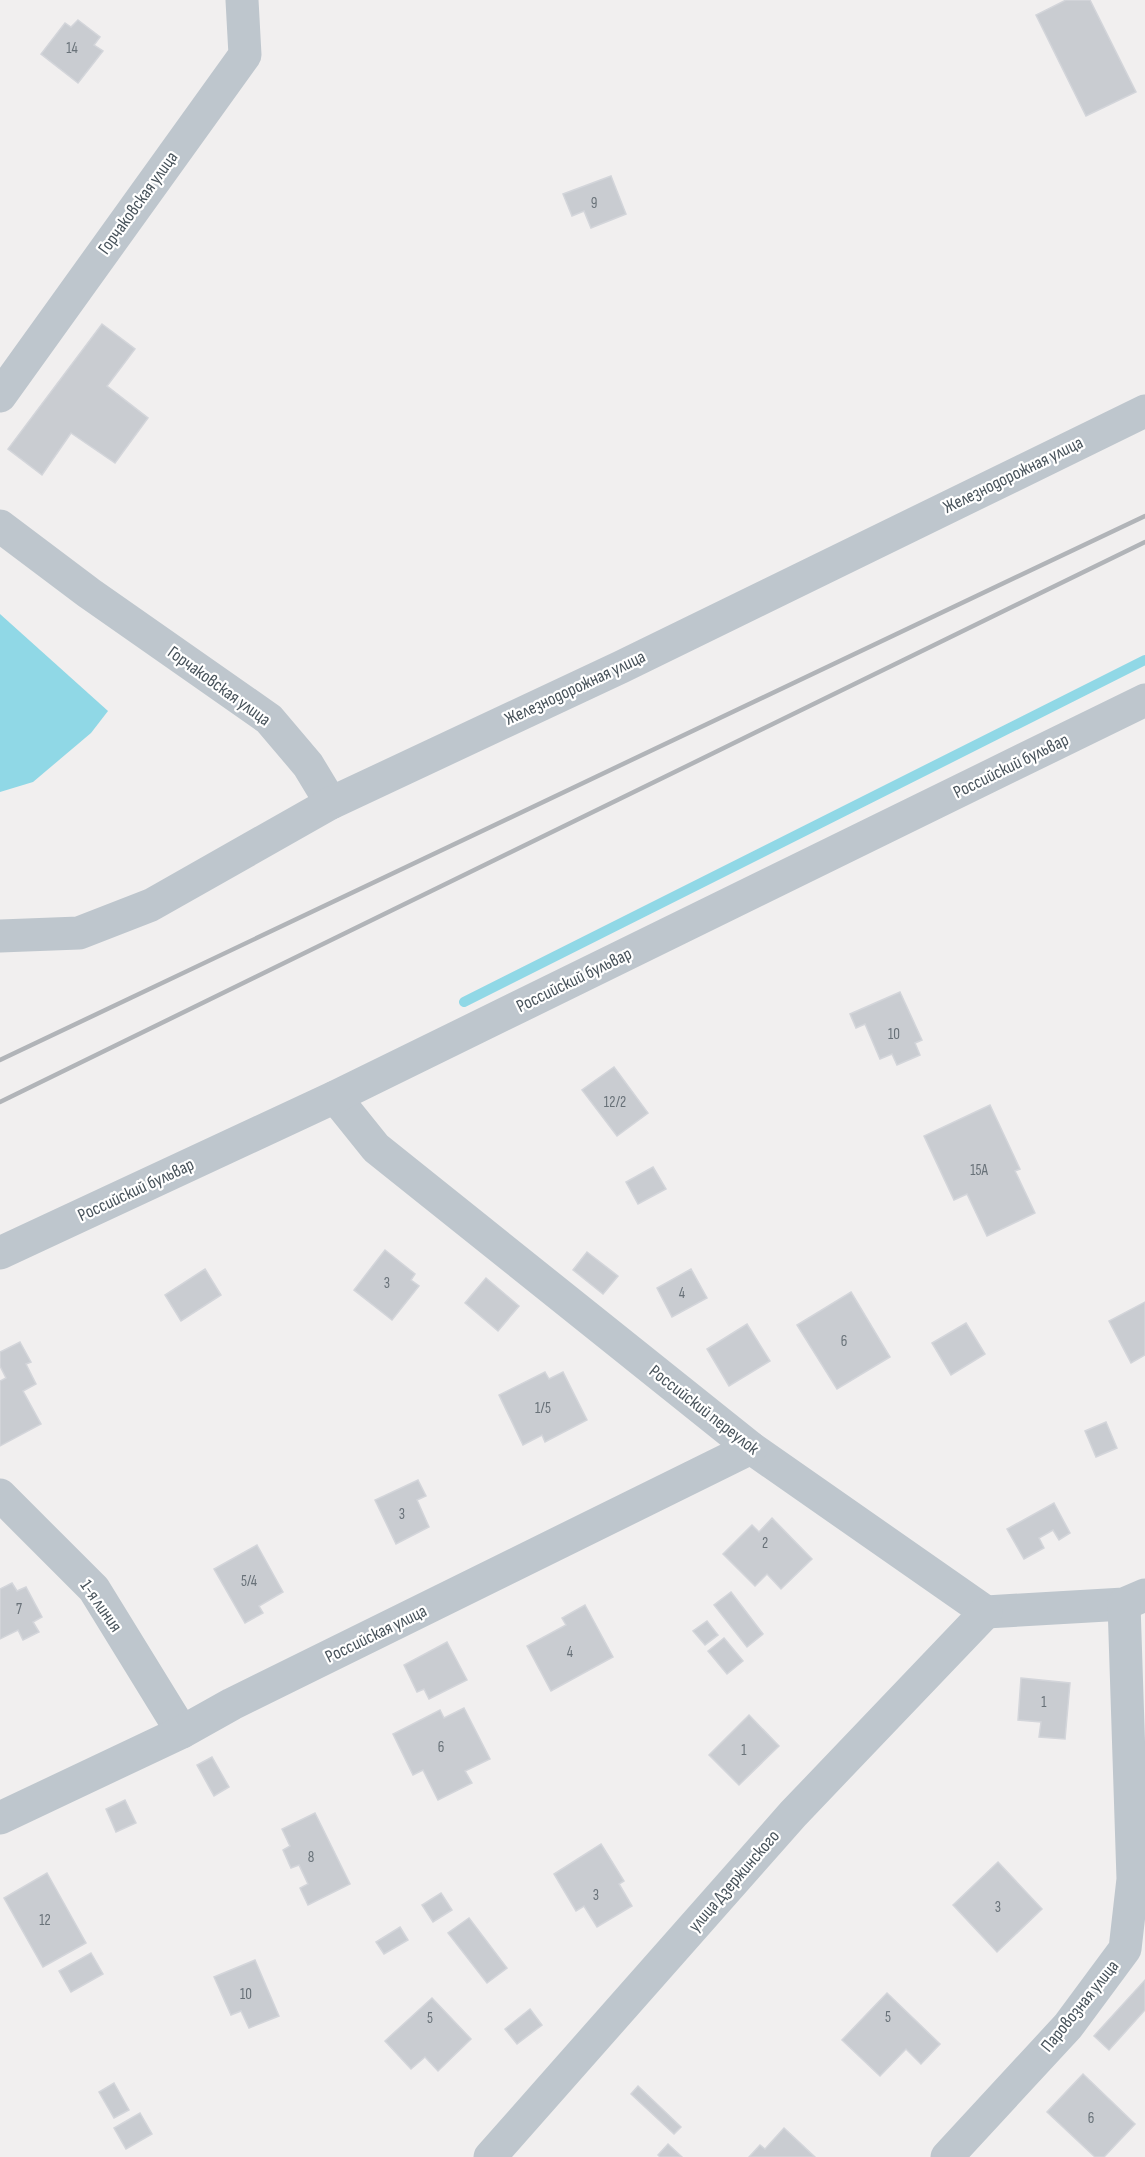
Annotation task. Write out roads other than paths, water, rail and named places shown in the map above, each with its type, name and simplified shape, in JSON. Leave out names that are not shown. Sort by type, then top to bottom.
[{"type":"street","name":"Горчаковская улица","points":[[0,396],[245,56],[242,0]]},
{"type":"street","name":"Железнодорожная улица","points":[[0,936],[79,933],[151,905],[331,803],[632,662],[1145,411]]},
{"type":"street","name":"Горчаковская улица","points":[[0,526],[89,593],[269,719],[308,765],[331,803]]},
{"type":"street","name":"Российский бульвар","points":[[0,1253],[335,1096],[1145,700]]},
{"type":"street","name":"Российский переулок","points":[[335,1096],[376,1148],[751,1448],[986,1612]]},
{"type":"street","name":"Российская улица","points":[[0,1818],[182,1732],[232,1704],[751,1448]]},
{"type":"street","name":"1-я линия","points":[[0,1495],[94,1590],[182,1732]]},
{"type":"street","points":[[986,1612],[1135,1600]]},
{"type":"street","name":"Паровозная улица","points":[[947,2157],[1068,2026],[1125,1949],[1133,1879],[1135,1600]]},
{"type":"street","name":"улица Дзержинского","points":[[490,2157],[793,1814],[986,1612]]},
{"type":"water","points":[[0,614],[108,711],[91,733],[33,782],[0,792]]},
{"type":"waterway","points":[[464,1002],[1145,660]]},
{"type":"railway","points":[[0,1060],[1145,516]]},
{"type":"railway","points":[[0,1102],[1145,542]]}]
